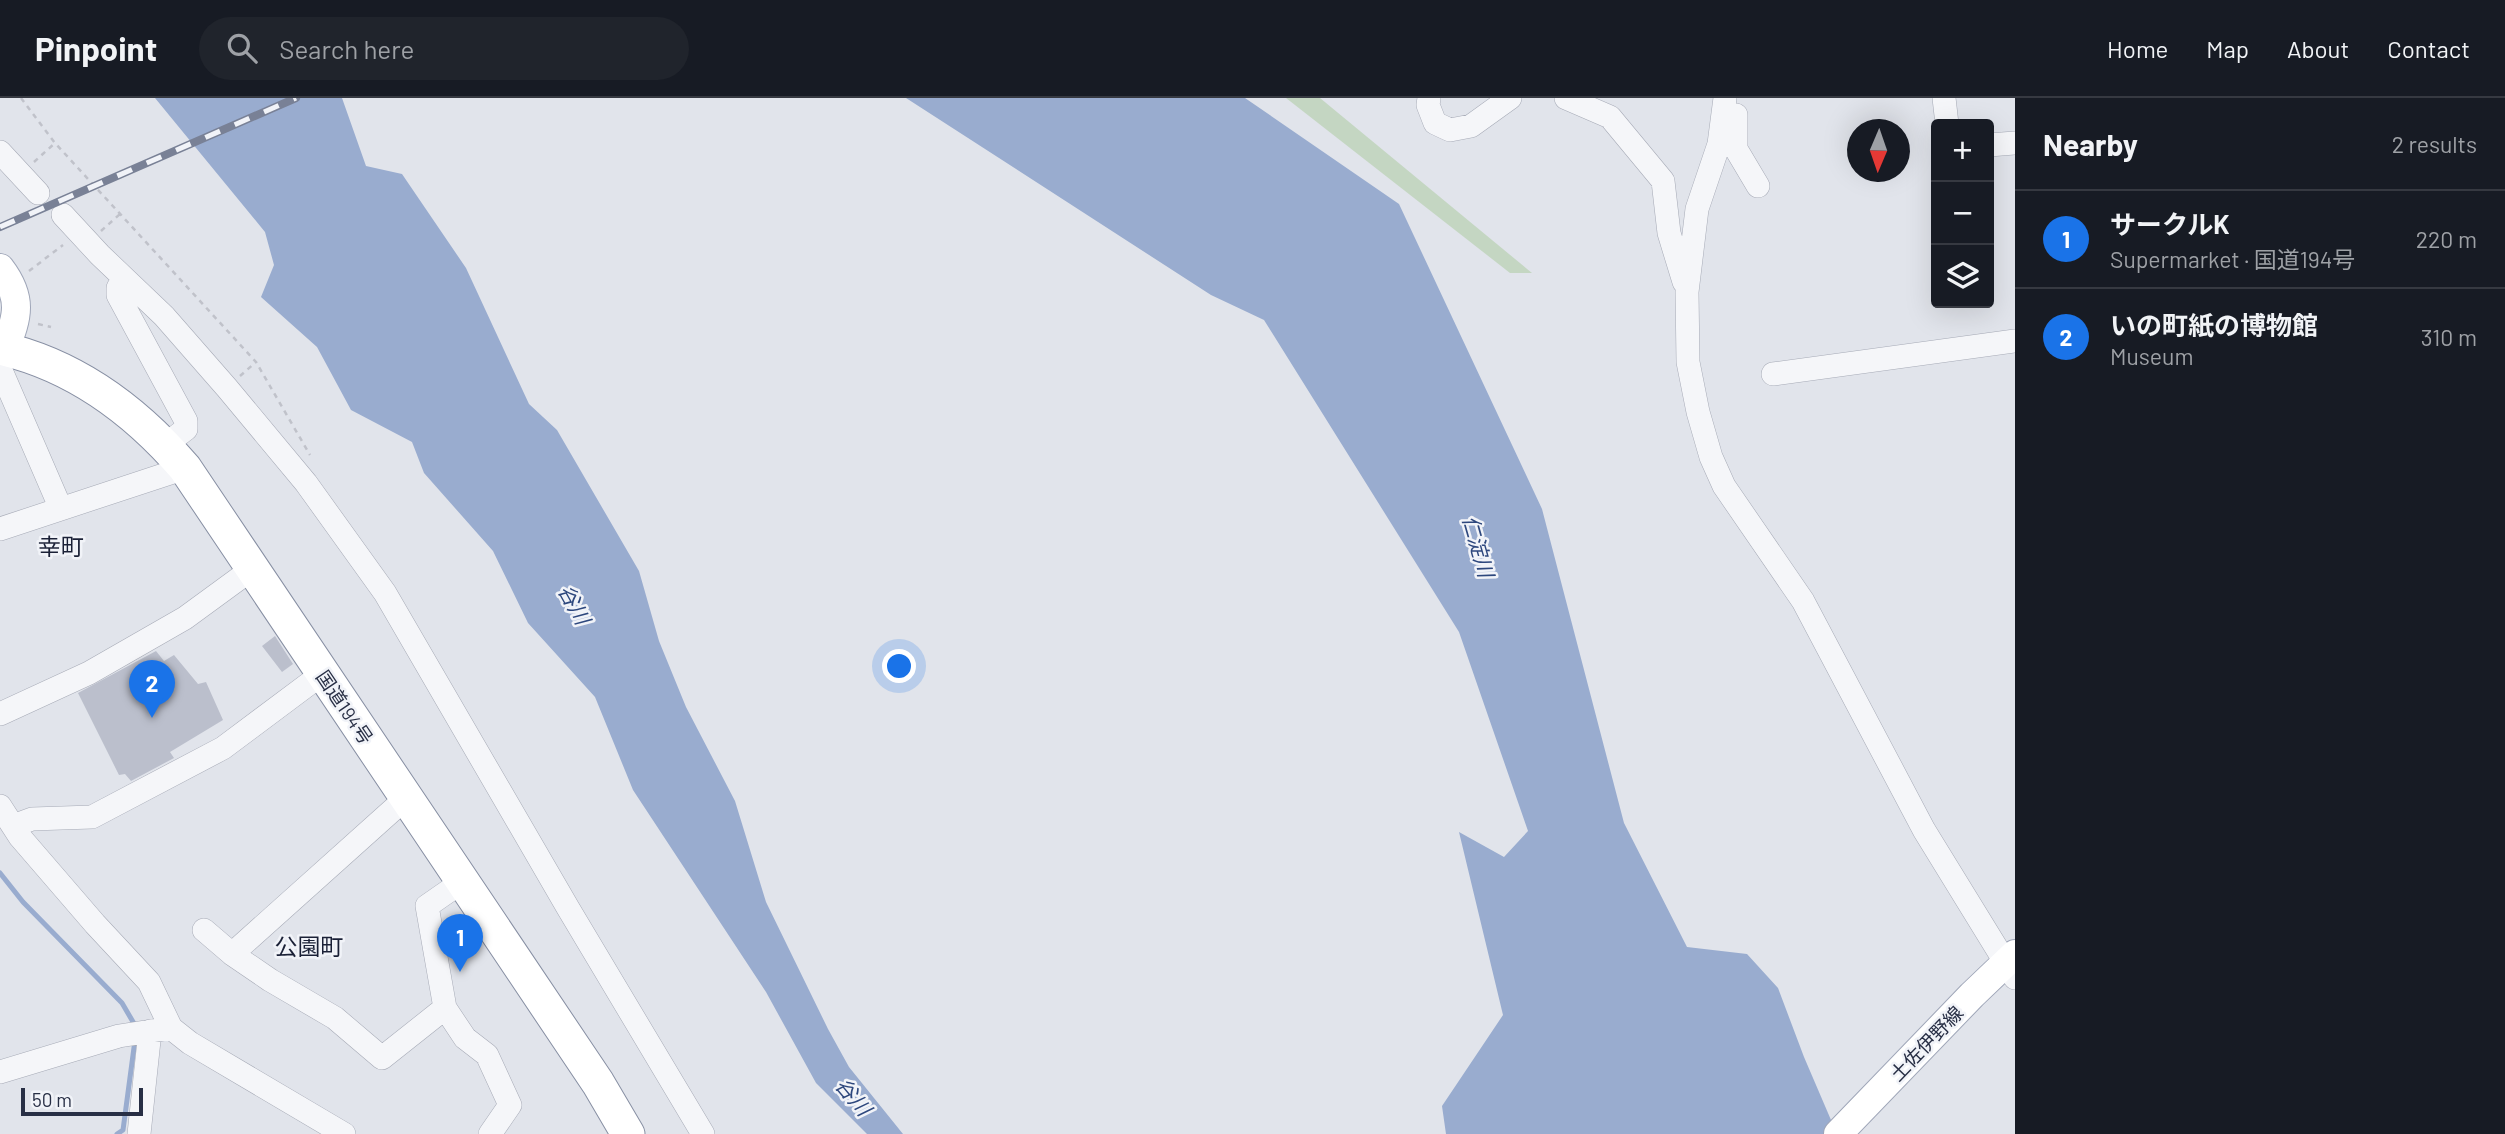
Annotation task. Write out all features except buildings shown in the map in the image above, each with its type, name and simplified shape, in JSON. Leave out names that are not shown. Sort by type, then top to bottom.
[{"type":"highway","name":"国道194号","points":[[1,357],[36,358],[78,378],[146,426],[175,457],[407,797],[628,1134]]},
{"type":"main road","points":[[1,357],[17,320],[16,300],[10,282],[12,272]]},
{"type":"main road","name":"土佐伊野線","points":[[1838,1134],[1972,995],[2012,965]]},
{"type":"street","points":[[1429,98],[1428,105],[1435,122],[1450,130],[1471,127],[1510,98]]},
{"type":"street","points":[[1566,98],[1610,117],[1663,181],[1670,233],[1687,292]]},
{"type":"street","points":[[1725,98],[1719,144],[1697,209],[1687,292],[1688,362],[1711,457],[1724,486],[1803,601],[1924,830],[2012,965]]},
{"type":"street","points":[[1738,98],[1734,127],[1735,149],[1758,186]]},
{"type":"street","points":[[1944,98],[1947,119]]},
{"type":"street","points":[[1994,145],[2015,143]]},
{"type":"street","points":[[0,152],[38,193]]},
{"type":"street","points":[[63,215],[164,316],[306,483],[385,593],[703,1134]]},
{"type":"street","points":[[0,529],[61,509],[175,457],[186,429],[186,421],[118,295],[118,288],[124,278]]},
{"type":"street","points":[[1773,374],[2015,341]]},
{"type":"street","points":[[1,357],[61,509]]},
{"type":"street","points":[[0,714],[89,673],[184,618],[252,569]]},
{"type":"street","points":[[13,826],[32,819],[92,817],[223,748],[323,674]]},
{"type":"street","points":[[232,954],[407,797]]},
{"type":"street","points":[[0,806],[13,826],[95,924],[149,982],[160,1030],[139,1134]]},
{"type":"street","points":[[463,881],[427,906],[445,1008],[465,1038],[486,1055],[510,1105],[490,1134]]},
{"type":"street","points":[[204,930],[232,954],[270,980],[335,1018],[382,1058],[445,1008]]},
{"type":"street","points":[[0,1072],[119,1037],[160,1030],[190,1043],[345,1134]]},
{"type":"path","points":[[22,98],[55,143],[256,362],[313,461]]},
{"type":"path","points":[[20,175],[55,143]]},
{"type":"path","points":[[12,272],[84,237],[120,214]]},
{"type":"green space","points":[[1286,98],[1320,98],[1532,273],[1510,273]]},
{"type":"water","name":"谷川","points":[[155,98],[342,98],[366,166],[402,174],[466,268],[529,404],[557,430],[639,571],[659,641],[686,707],[735,801],[766,902],[849,1067],[903,1134],[867,1134],[816,1083],[766,992],[633,790],[595,697],[528,623],[493,551],[424,473],[412,442],[351,410],[317,347],[261,297],[274,265],[265,232]]},
{"type":"water","name":"仁淀川","points":[[906,98],[1245,98],[1399,204],[1542,509],[1624,823],[1687,947],[1747,954],[1778,988],[1837,1134],[1446,1134],[1442,1106],[1503,1015],[1459,832],[1504,857],[1528,831],[1459,632],[1264,320],[1211,295]]},
{"type":"waterway","points":[[0,873],[23,902],[122,1003],[136,1027]]},
{"type":"waterway","points":[[117,1134],[123,1130],[135,1040]]},
{"type":"railway","points":[[0,227],[296,98]]},
{"type":"place","name":"いの町紙の博物館","points":[[152,718]]},
{"type":"place","name":"サークルK","points":[[460,972]]},
{"type":"district","name":"幸町","points":[[61,546]]},
{"type":"district","name":"公園町","points":[[309,946]]}]
